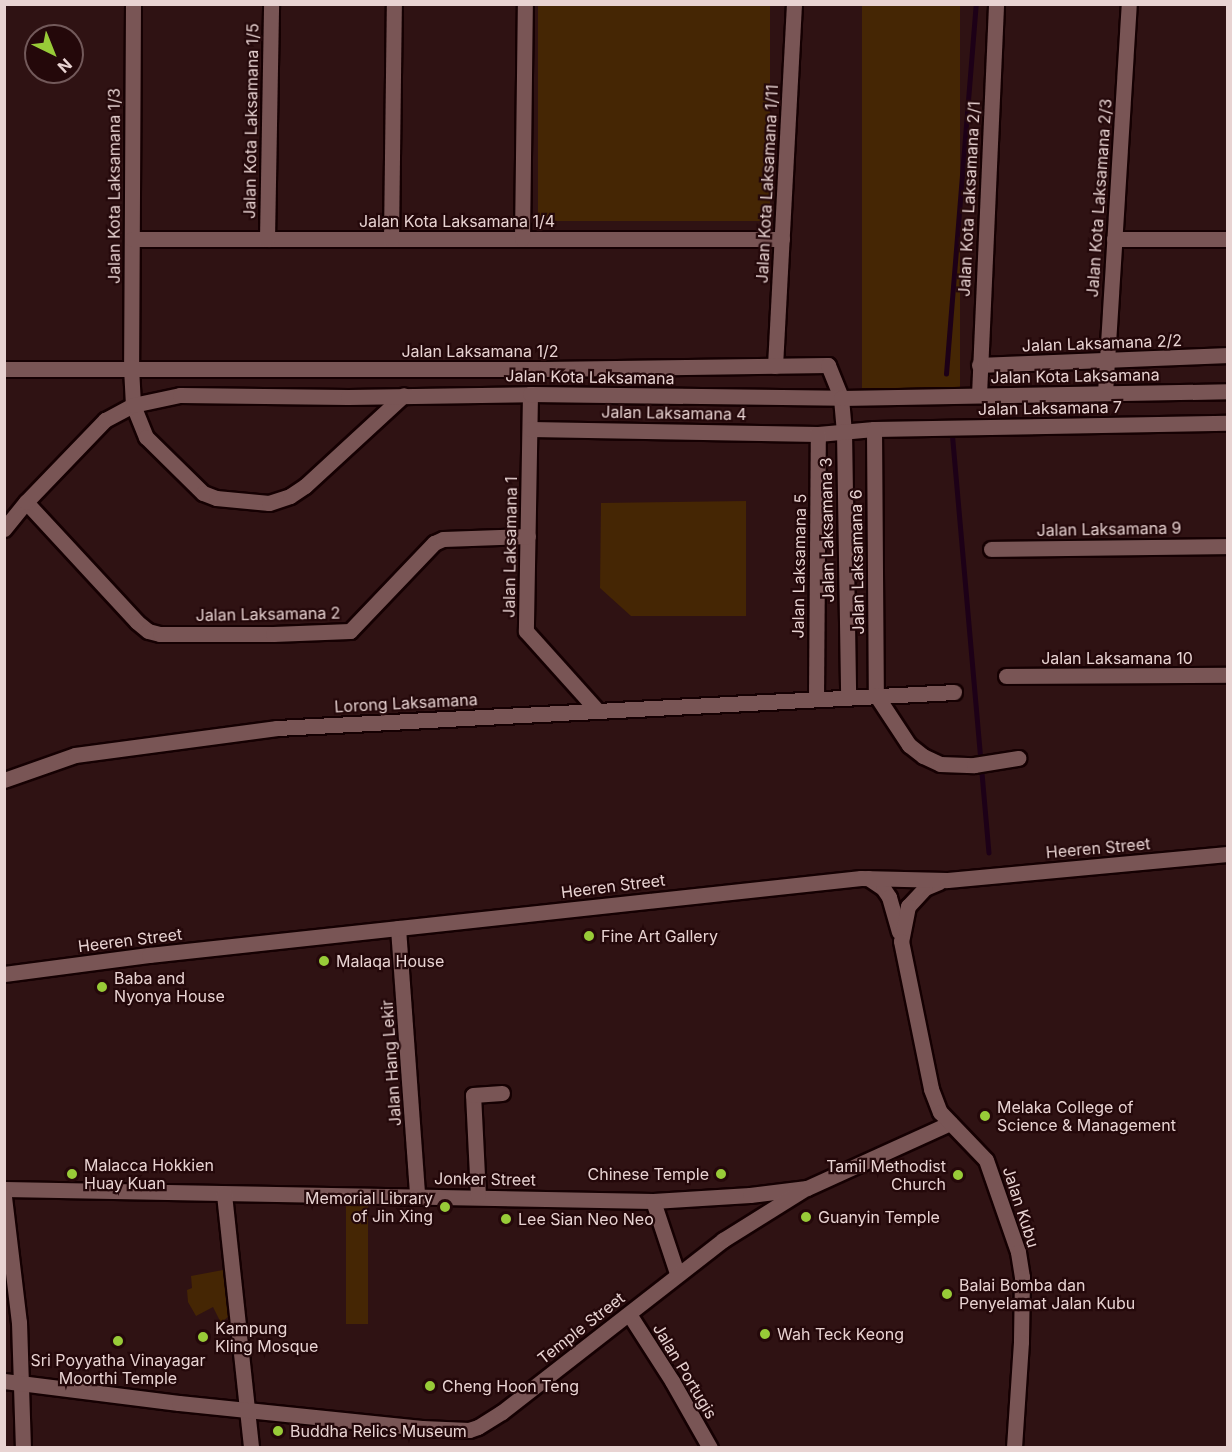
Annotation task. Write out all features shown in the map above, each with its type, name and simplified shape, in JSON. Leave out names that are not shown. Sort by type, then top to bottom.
[{"type":"street","name":"Jalan Kota Laksamana 1/3","points":[[133,4],[131,367],[133,405]]},
{"type":"street","name":"Jalan Kota Laksamana 1/5","points":[[267,239],[271,4]]},
{"type":"street","points":[[391,238],[394,4]]},
{"type":"street","points":[[522,239],[525,4]]},
{"type":"street","name":"Jalan Kota Laksamana 1/11","points":[[775,366],[795,4]]},
{"type":"street","name":"Jalan Kota Laksamana 2/1","points":[[979,395],[996,4]]},
{"type":"street","name":"Jalan Kota Laksamana 2/3","points":[[1105,393],[1129,4]]},
{"type":"street","name":"Jalan Kota Laksamana 1/4","points":[[132,239],[782,238]]},
{"type":"street","points":[[1114,239],[1227,239]]},
{"type":"street","name":"Jalan Laksamana 2/2","points":[[979,365],[1227,355]]},
{"type":"street","name":"Jalan Laksamana 1/2","points":[[4,369],[131,367],[545,369],[828,365]]},
{"type":"street","name":"Jalan Laksamana 3","points":[[828,365],[841,398],[844,431],[848,696]]},
{"type":"street","name":"Jalan Kota Laksamana","points":[[4,529],[93,430],[105,420],[133,405],[180,395],[348,397],[530,394],[841,398],[1227,391]]},
{"type":"street","name":"Jalan Laksamana 1","points":[[530,394],[526,631],[597,710]]},
{"type":"street","points":[[133,405],[146,436],[202,493],[216,498],[269,503],[290,496],[305,486],[404,395]]},
{"type":"street","name":"Jalan Laksamana 7","points":[[844,431],[1227,423]]},
{"type":"street","name":"Jalan Laksamana 4","points":[[530,429],[818,434],[844,431]]},
{"type":"street","name":"Jalan Laksamana 6","points":[[874,429],[876,695]]},
{"type":"street","name":"Jalan Laksamana 5","points":[[816,698],[818,434]]},
{"type":"street","name":"Jalan Laksamana 2","points":[[27,502],[137,622],[148,631],[160,634],[350,631],[434,543],[443,539],[528,536]]},
{"type":"street","name":"Jalan Laksamana 9","points":[[990,549],[1227,546]]},
{"type":"street","name":"Jalan Laksamana 10","points":[[1006,676],[1227,675]]},
{"type":"street","name":"Lorong Laksamana","points":[[4,780],[75,755],[277,728],[954,692]]},
{"type":"street","points":[[876,695],[909,745],[923,756],[940,764],[974,765],[1018,758]]},
{"type":"street","name":"Heeren Street","points":[[4,974],[695,894],[868,878],[947,880],[1227,854]]},
{"type":"street","points":[[868,878],[883,888],[889,897],[901,941]]},
{"type":"street","name":"Jalan Kubu","points":[[947,880],[925,888],[908,906],[901,941],[931,1089],[940,1112],[980,1151],[989,1166],[1018,1252],[1022,1277],[1021,1342],[1014,1448]]},
{"type":"street","name":"Jalan Hang Lekir","points":[[398,928],[417,1195]]},
{"type":"street","points":[[478,1196],[473,1095],[502,1093]]},
{"type":"street","name":"Jonker Street","points":[[4,1189],[653,1201],[750,1195],[807,1188],[950,1123]]},
{"type":"street","name":"Temple Street","points":[[4,1381],[248,1410],[422,1428],[469,1430],[502,1413],[723,1240],[807,1188]]},
{"type":"street","points":[[224,1194],[252,1448]]},
{"type":"street","points":[[4,1197],[19,1322],[23,1448]]},
{"type":"street","points":[[653,1201],[677,1274]]},
{"type":"street","name":"Jalan Portugis","points":[[629,1314],[672,1381],[710,1448]]},
{"type":"shaded area","points":[[538,5],[770,5],[770,221],[538,221]]},
{"type":"shaded area","points":[[862,5],[960,5],[960,388],[862,388]]},
{"type":"shaded area","points":[[746,501],[746,616],[631,616],[600,588],[601,503]]},
{"type":"shaded area","points":[[346,1205],[368,1205],[368,1324],[346,1324]]},
{"type":"shaded area","points":[[223,1270],[230,1315],[221,1323],[213,1307],[196,1316],[188,1302],[187,1290],[192,1288],[191,1276]]},
{"type":"waterway","points":[[946,374],[976,4]]},
{"type":"waterway","points":[[952,430],[989,852]]},
{"type":"place","name":"Fine Art Gallery","points":[[589,936]]},
{"type":"place","name":"Malaqa House","points":[[324,961]]},
{"type":"place","name":"Baba and Nyonya House","points":[[102,987]]},
{"type":"place","name":"Melaka College of Science & Management","points":[[985,1116]]},
{"type":"place","name":"Malacca Hokkien Huay Kuan","points":[[72,1174]]},
{"type":"place","name":"Chinese Temple","points":[[721,1174]]},
{"type":"place","name":"Tamil Methodist Church","points":[[958,1175]]},
{"type":"place","name":"Memorial Library of Jin Xing","points":[[445,1207]]},
{"type":"place","name":"Guanyin Temple","points":[[806,1217]]},
{"type":"place","name":"Lee Sian Neo Neo","points":[[506,1219]]},
{"type":"place","name":"Balai Bomba dan Penyelamat Jalan Kubu","points":[[947,1294]]},
{"type":"place","name":"Wah Teck Keong","points":[[765,1334]]},
{"type":"place","name":"Kampung Kling Mosque","points":[[203,1337]]},
{"type":"place","name":"Sri Poyyatha Vinayagar Moorthi Temple","points":[[118,1341]]},
{"type":"place","name":"Cheng Hoon Teng","points":[[430,1386]]},
{"type":"place","name":"Buddha Relics Museum","points":[[278,1431]]}]
